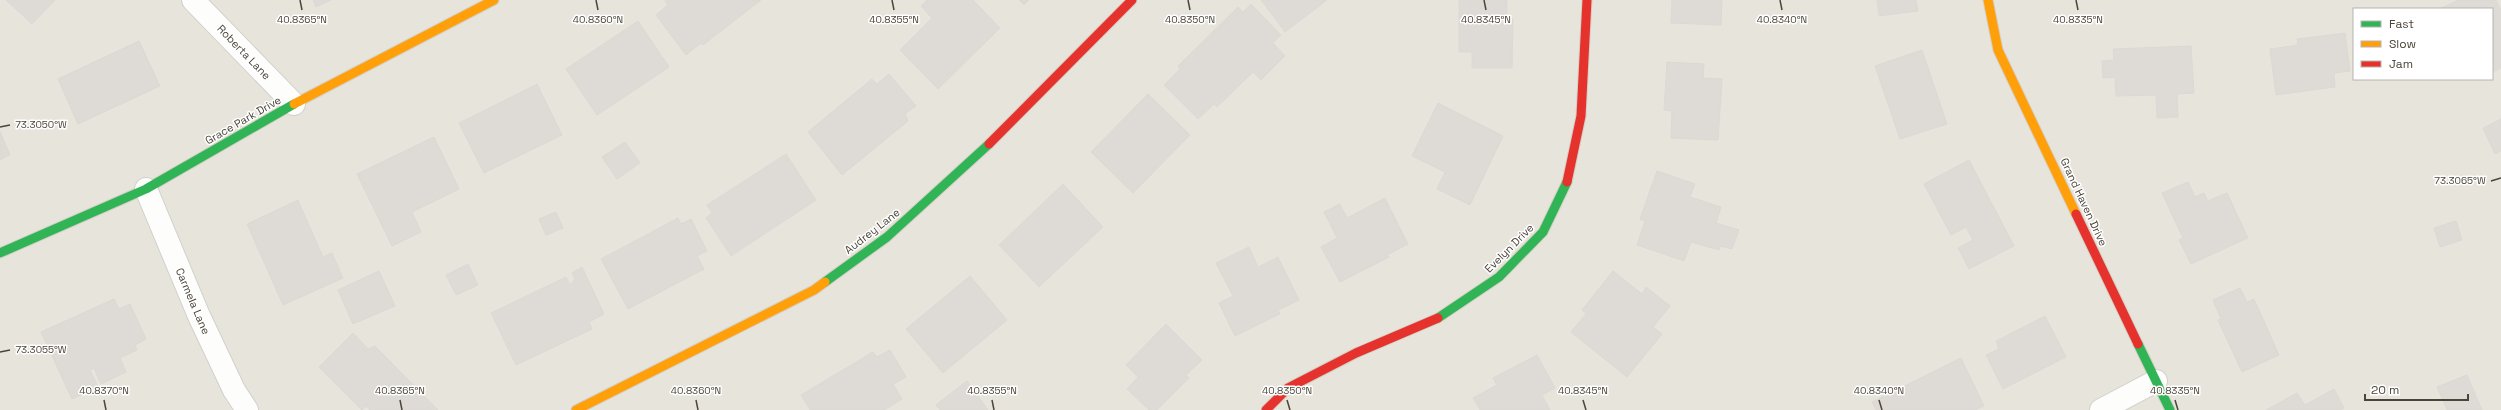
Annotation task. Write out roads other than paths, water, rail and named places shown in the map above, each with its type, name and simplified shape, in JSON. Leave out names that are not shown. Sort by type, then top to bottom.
[{"type":"street","name":"Roberta Lane","points":[[193,0],[294,104]]},
{"type":"street","name":"Grace Park Drive","points":[[0,253],[146,189],[294,104],[494,0]]},
{"type":"street","name":"Audrey Lane","points":[[576,410],[814,290],[887,237],[963,170],[1043,92],[1132,0]]},
{"type":"street","name":"Evelyn Drive","points":[[1266,410],[1288,388],[1356,353],[1442,316],[1499,277],[1543,232],[1569,177],[1581,116],[1586,46],[1587,0]]},
{"type":"street","name":"Grand Haven Drive","points":[[1988,0],[1998,50],[2170,410]]},
{"type":"street","name":"Carmela Lane","points":[[146,189],[199,316],[234,390],[247,410]]},
{"type":"street","points":[[2101,410],[2156,381]]}]
